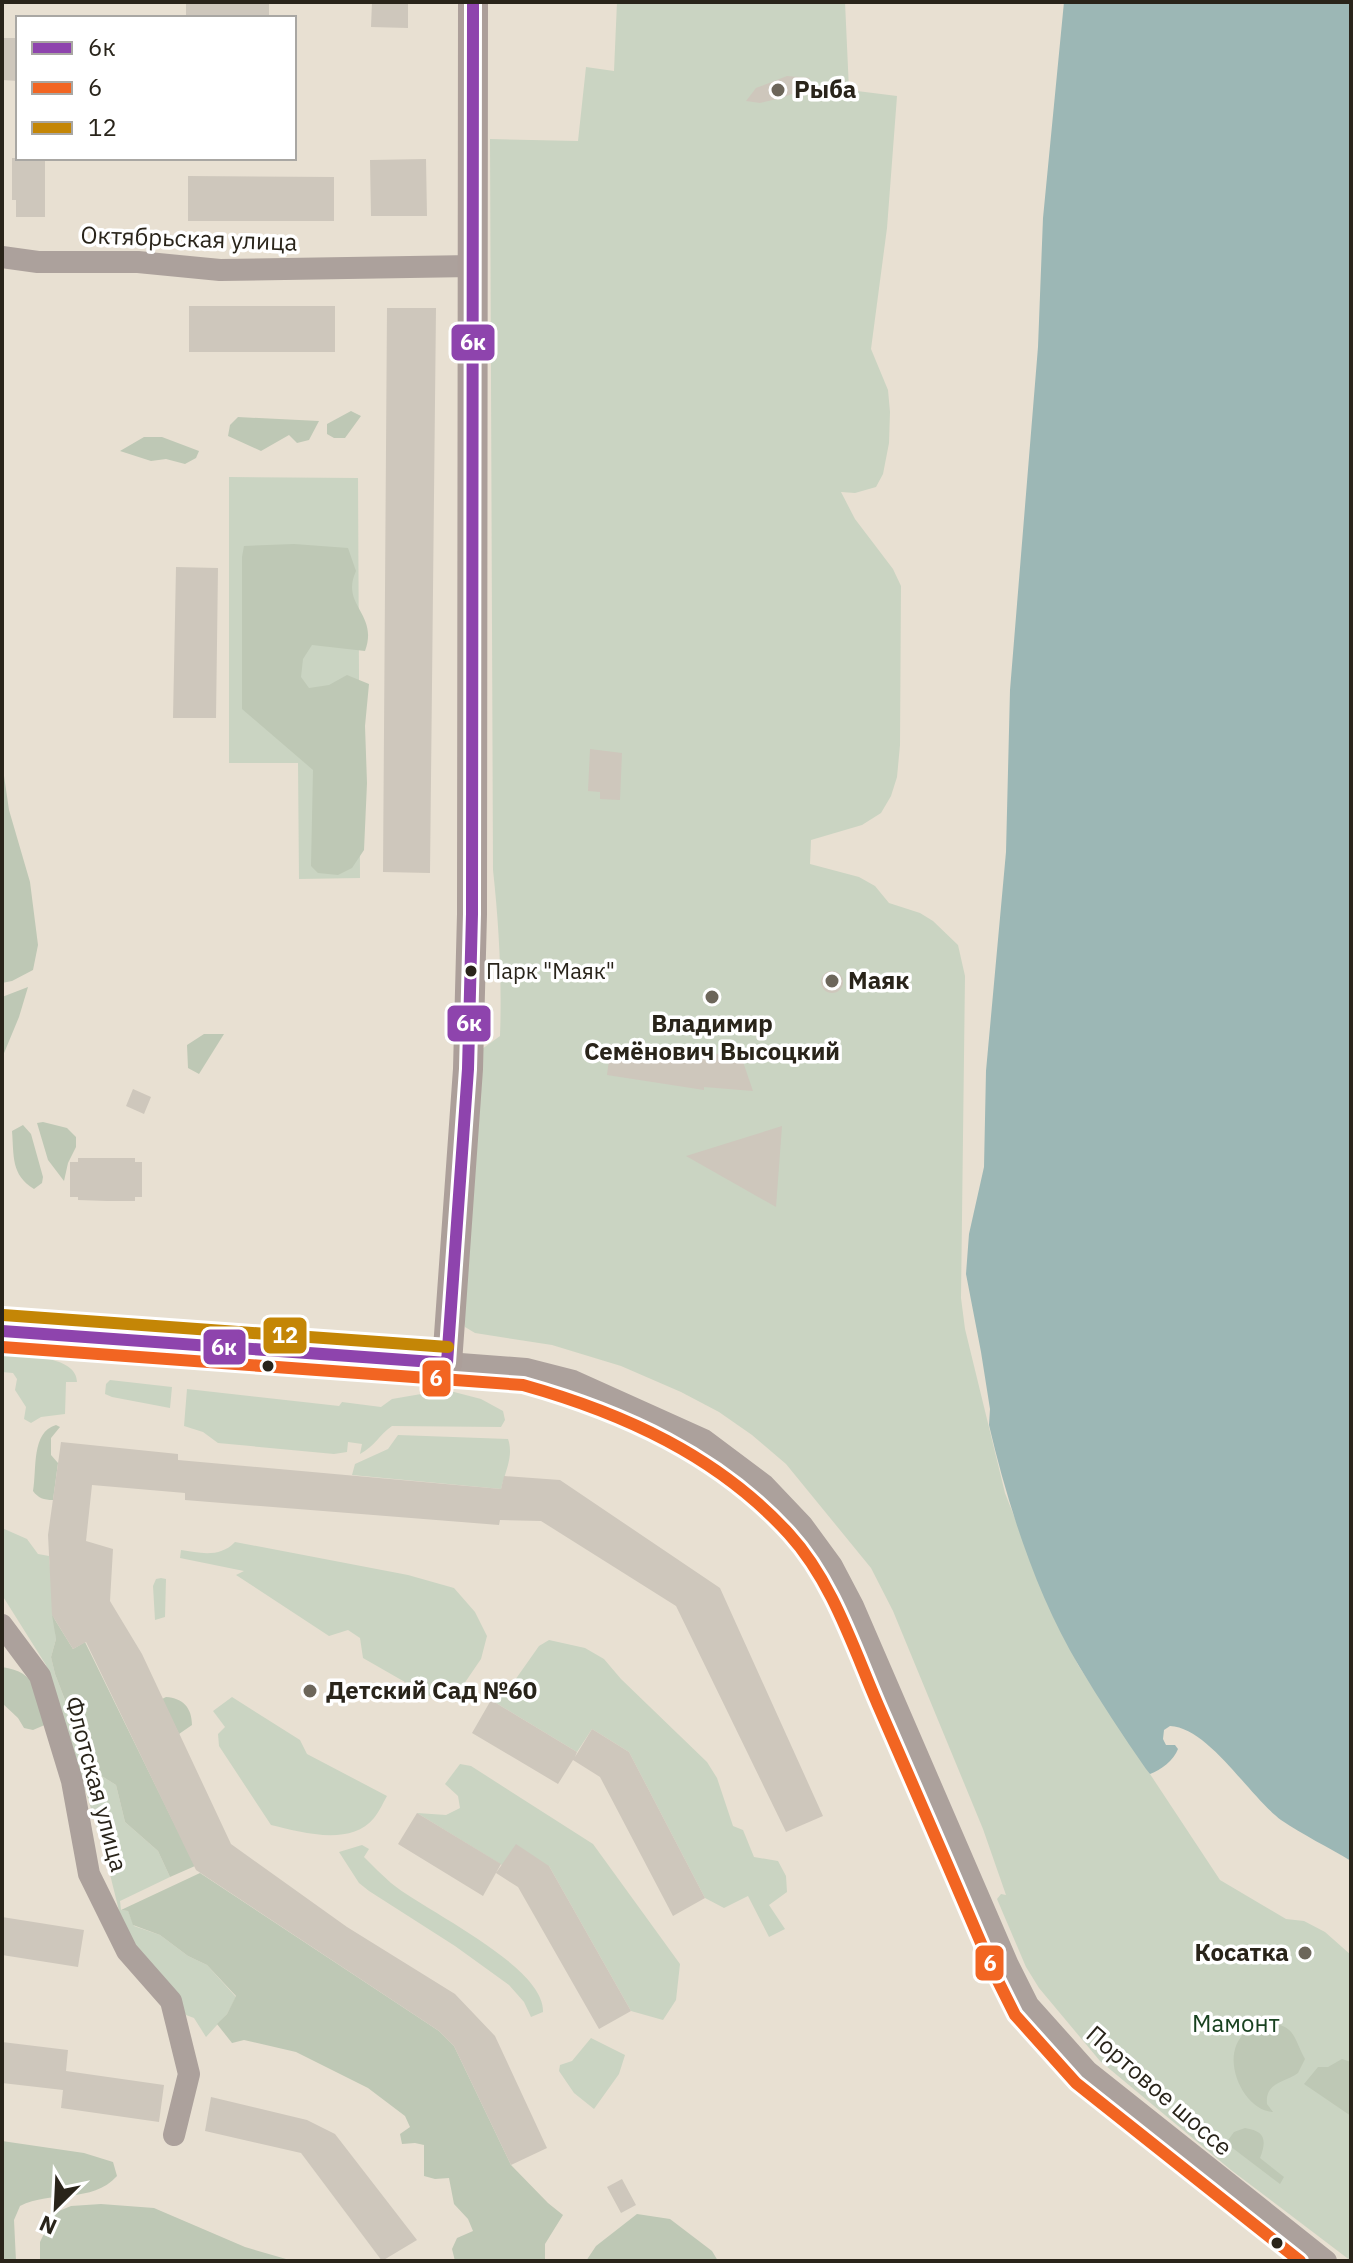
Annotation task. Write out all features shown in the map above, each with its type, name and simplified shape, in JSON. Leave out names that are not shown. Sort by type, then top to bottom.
[{"type":"street","points":[[2,1331],[447,1363],[470,1009],[473,2]]},
{"type":"street","name":"Октябрьская улица","points":[[2,257],[38,262],[138,262],[220,270],[472,266]]},
{"type":"street","name":"Портовое шоссе","points":[[447,1363],[526,1369],[573,1381],[704,1440],[764,1485],[802,1525],[832,1566],[853,1606],[1028,2005],[1087,2071],[1326,2261]]},
{"type":"street","name":"Флотская улица","points":[[2,1625],[40,1676],[72,1781],[89,1874],[127,1951],[171,2001],[189,2074],[174,2135]]},
{"type":"green space","name":"Парк \"Маяк\"","points":[[617,2],[845,2],[849,90],[897,96],[887,228],[871,349],[888,390],[889,443],[883,474],[876,487],[855,493],[841,492],[855,519],[893,569],[901,586],[897,777],[881,813],[862,825],[811,840],[810,864],[859,877],[875,886],[889,903],[920,913],[933,921],[958,945],[965,976],[961,1298],[965,1329],[1005,1493],[1078,1665],[1220,1880],[1286,1919],[1304,1921],[1325,1932],[1351,1955],[1351,2261],[1231,2170],[1100,2061],[1039,1988],[1026,1967],[997,1899],[1001,1894],[1006,1895],[983,1829],[893,1611],[871,1568],[786,1464],[719,1412],[621,1366],[552,1345],[475,1333],[465,1327],[463,1315],[482,1049],[500,1036],[501,1015],[500,953],[493,870],[490,139],[578,141],[586,67],[614,71]]},
{"type":"green space","points":[[351,411],[361,416],[345,438],[327,434],[327,424]]},
{"type":"green space","points":[[238,417],[319,421],[309,440],[297,443],[289,435],[261,451],[228,436],[230,425]]},
{"type":"green space","points":[[144,437],[162,437],[199,451],[196,458],[185,464],[166,459],[151,461],[120,451]]},
{"type":"green space","points":[[229,477],[358,478],[360,878],[299,879],[298,763],[229,763]]},
{"type":"green space","points":[[294,544],[348,548],[356,571],[353,593],[367,627],[365,651],[312,645],[303,659],[301,677],[309,688],[329,685],[347,675],[369,684],[365,726],[367,783],[364,850],[352,868],[338,875],[318,873],[311,866],[313,770],[242,709],[244,546]]},
{"type":"green space","points":[[2,762],[9,810],[30,882],[38,945],[33,970],[2,983]]},
{"type":"green space","points":[[28,987],[19,1017],[2,1058],[2,997]]},
{"type":"green space","points":[[204,1034],[224,1034],[199,1074],[188,1068],[187,1045]]},
{"type":"green space","points":[[37,1123],[67,1128],[76,1137],[76,1147],[64,1181],[48,1160]]},
{"type":"green space","points":[[23,1125],[31,1134],[43,1177],[42,1183],[34,1189],[21,1178],[14,1157],[12,1131]]},
{"type":"green space","points":[[2,1354],[59,1362],[75,1373],[77,1382],[66,1382],[65,1414],[41,1417],[31,1423],[24,1419],[26,1407],[15,1390],[17,1379],[13,1373],[2,1372]]},
{"type":"green space","points":[[110,1380],[172,1387],[170,1408],[105,1394],[106,1384]]},
{"type":"green space","points":[[187,1389],[339,1406],[342,1402],[381,1407],[392,1399],[454,1392],[481,1399],[503,1411],[505,1420],[501,1427],[392,1426],[360,1454],[362,1444],[348,1442],[347,1452],[334,1454],[218,1443],[203,1432],[184,1426]]},
{"type":"green space","points":[[56,1425],[60,1427],[51,1438],[51,1455],[58,1463],[53,1500],[50,1500],[39,1497],[33,1491],[39,1443],[42,1435]]},
{"type":"green space","points":[[398,1435],[508,1439],[509,1458],[501,1489],[352,1475],[355,1464],[388,1449]]},
{"type":"green space","points":[[2,1528],[27,1539],[38,1554],[49,1556],[56,1639],[51,1657],[55,1674],[92,1770],[116,1785],[125,1822],[158,1851],[170,1877],[120,1901],[121,1910],[128,1911],[134,1926],[160,1935],[188,1956],[207,1965],[236,1997],[227,2014],[206,2037],[194,2018],[186,2015],[123,1927],[104,1850],[46,1665],[2,1595]]},
{"type":"green space","points":[[235,1542],[408,1575],[454,1588],[475,1612],[487,1636],[481,1659],[455,1697],[444,1690],[431,1697],[363,1658],[360,1638],[348,1630],[329,1636],[236,1575],[244,1571],[180,1558],[181,1550],[216,1552]]},
{"type":"green space","points":[[156,1579],[166,1579],[165,1617],[155,1620],[153,1586]]},
{"type":"green space","points":[[52,1615],[73,1649],[85,1642],[195,1866],[170,1877],[158,1851],[125,1822],[116,1785],[92,1770],[55,1674],[51,1657],[56,1639]]},
{"type":"green space","points":[[549,1640],[585,1648],[604,1659],[707,1762],[717,1778],[733,1826],[743,1830],[754,1857],[778,1861],[786,1876],[787,1892],[769,1905],[785,1929],[769,1937],[748,1896],[724,1908],[705,1898],[629,1752],[592,1729],[577,1752],[491,1700],[508,1690],[539,1646]]},
{"type":"green space","points":[[2,1667],[29,1679],[38,1694],[47,1724],[33,1730],[24,1728],[2,1703]]},
{"type":"green space","points":[[166,1697],[182,1702],[190,1714],[192,1725],[179,1734],[162,1699]]},
{"type":"green space","points":[[232,1697],[300,1740],[307,1754],[387,1796],[374,1818],[364,1827],[339,1835],[310,1834],[271,1825],[219,1746],[218,1734],[225,1727],[213,1711]]},
{"type":"green space","points":[[460,1764],[471,1766],[593,1844],[680,1964],[676,2000],[663,2020],[631,2011],[549,1866],[502,1865],[417,1813],[446,1815],[460,1808],[458,1796],[445,1784]]},
{"type":"green space","points":[[362,1845],[369,1849],[364,1857],[391,1883],[505,1958],[525,1976],[538,1994],[543,2012],[531,2017],[524,2002],[509,1985],[359,1883],[339,1852]]},
{"type":"green space","points":[[200,1873],[439,2031],[454,2046],[511,2165],[563,2215],[545,2244],[545,2261],[455,2261],[452,2249],[457,2238],[473,2231],[468,2219],[454,2204],[449,2178],[424,2176],[424,2145],[402,2144],[400,2134],[410,2127],[405,2116],[368,2088],[296,2052],[244,2040],[232,2043],[217,2024],[227,2014],[236,1996],[207,1965],[188,1956],[160,1935],[133,1925],[128,1911],[121,1910]]},
{"type":"green space","points":[[1264,2023],[1288,2029],[1305,2059],[1298,2073],[1269,2091],[1267,2104],[1273,2112],[1250,2100],[1235,2072],[1237,2043],[1247,2031]]},
{"type":"green space","points":[[591,2038],[625,2055],[619,2074],[594,2109],[574,2093],[559,2071],[560,2065],[572,2061]]},
{"type":"green space","points":[[1342,2059],[1351,2062],[1351,2116],[1304,2084],[1318,2067],[1328,2067]]},
{"type":"green space","points":[[1245,2128],[1257,2131],[1263,2137],[1260,2158],[1284,2177],[1280,2184],[1226,2143],[1234,2132]]},
{"type":"green space","points":[[2,2141],[84,2153],[113,2162],[117,2176],[96,2190],[45,2198],[20,2206],[14,2220],[16,2261],[2,2261]]},
{"type":"green space","points":[[101,2204],[154,2208],[245,2247],[293,2261],[40,2261],[40,2242],[54,2213],[71,2206]]},
{"type":"green space","points":[[637,2214],[670,2219],[712,2251],[718,2261],[586,2261],[596,2246]]},
{"type":"water","points":[[1064,2],[1351,2],[1351,1861],[1281,1820],[1214,1750],[1185,1730],[1170,1726],[1164,1730],[1166,1745],[1175,1745],[1178,1749],[1167,1764],[1150,1774],[1087,1679],[1049,1609],[1014,1518],[989,1425],[990,1409],[966,1274],[969,1234],[984,1167],[986,1071],[1006,852],[1010,690],[1038,347],[1043,218]]},
{"type":"building","points":[[186,2],[269,2],[269,16],[186,16]]},
{"type":"building","points":[[372,2],[408,2],[408,28],[371,27]]},
{"type":"building","points":[[2,38],[16,38],[16,81],[2,80]]},
{"type":"building","name":"Рыба","points":[[787,76],[810,78],[800,91],[781,98],[760,103],[746,101],[756,88]]},
{"type":"building","points":[[12,158],[45,160],[45,217],[16,217],[16,200],[12,200]]},
{"type":"building","points":[[426,159],[427,216],[371,216],[370,160]]},
{"type":"building","points":[[188,176],[334,177],[334,221],[188,221]]},
{"type":"building","points":[[189,306],[335,306],[335,352],[189,352]]},
{"type":"building","points":[[387,308],[436,308],[430,873],[383,872]]},
{"type":"building","points":[[176,567],[218,568],[216,718],[173,718]]},
{"type":"building","points":[[590,749],[622,753],[620,800],[600,799],[600,792],[588,791]]},
{"type":"building","name":"Маяк","points":[[832,971],[840,974],[843,982],[840,990],[832,993],[824,990],[821,982],[824,974]]},
{"type":"building","points":[[611,1044],[741,1056],[753,1091],[704,1087],[704,1090],[607,1075]]},
{"type":"building","points":[[133,1089],[151,1097],[144,1114],[126,1106]]},
{"type":"building","points":[[782,1126],[776,1207],[686,1156]]},
{"type":"building","points":[[78,1158],[135,1158],[135,1162],[142,1162],[142,1197],[135,1197],[135,1201],[107,1201],[70,1197],[70,1162],[78,1162]]},
{"type":"building","points":[[61,1442],[178,1454],[178,1460],[501,1489],[504,1476],[560,1480],[720,1588],[823,1816],[786,1832],[676,1606],[541,1521],[500,1520],[499,1525],[185,1500],[185,1493],[92,1485],[86,1541],[113,1549],[110,1601],[142,1654],[231,1844],[347,1927],[455,1994],[495,2036],[547,2148],[511,2165],[454,2046],[439,2031],[196,1870],[86,1642],[73,1649],[52,1615],[48,1535]]},
{"type":"building","points":[[491,1700],[577,1752],[575,1757],[592,1729],[629,1752],[705,1898],[673,1916],[600,1777],[573,1760],[558,1784],[472,1733]]},
{"type":"building","points":[[417,1813],[501,1864],[483,1896],[398,1844]]},
{"type":"building","points":[[516,1844],[549,1866],[631,2011],[599,2029],[518,1887],[496,1873]]},
{"type":"building","points":[[2,1917],[84,1930],[78,1967],[2,1955]]},
{"type":"building","points":[[2,2042],[68,2050],[66,2071],[164,2085],[159,2122],[61,2108],[63,2090],[2,2083]]},
{"type":"building","points":[[211,2097],[307,2120],[335,2134],[417,2240],[382,2261],[301,2153],[205,2131]]},
{"type":"building","points":[[622,2179],[636,2205],[621,2213],[607,2187]]},
{"type":"transit line","name":"6к","points":[[447,1363],[468,1069],[472,914],[473,2]]},
{"type":"transit line","name":"12","points":[[3,1315],[448,1347]]},
{"type":"transit line","name":"6к","points":[[2,1331],[447,1363]]},
{"type":"transit line","name":"6","points":[[2,1347],[523,1385],[632,1424],[700,1460],[732,1482],[789,1534],[818,1572],[850,1638],[993,1971],[1015,2015],[1076,2083],[1300,2261]]},
{"type":"place","name":"Рыба","points":[[778,90]]},
{"type":"place","name":"Парк \"Маяк\"","points":[[471,971]]},
{"type":"place","name":"Маяк","points":[[832,981]]},
{"type":"place","name":"Владимир Семёнович Высоцкий","points":[[712,997]]},
{"type":"place","name":"Детский Сад №60","points":[[310,1691]]},
{"type":"place","name":"Косатка","points":[[1305,1953]]},
{"type":"park label","name":"Мамонт","points":[[1236,2024]]}]
